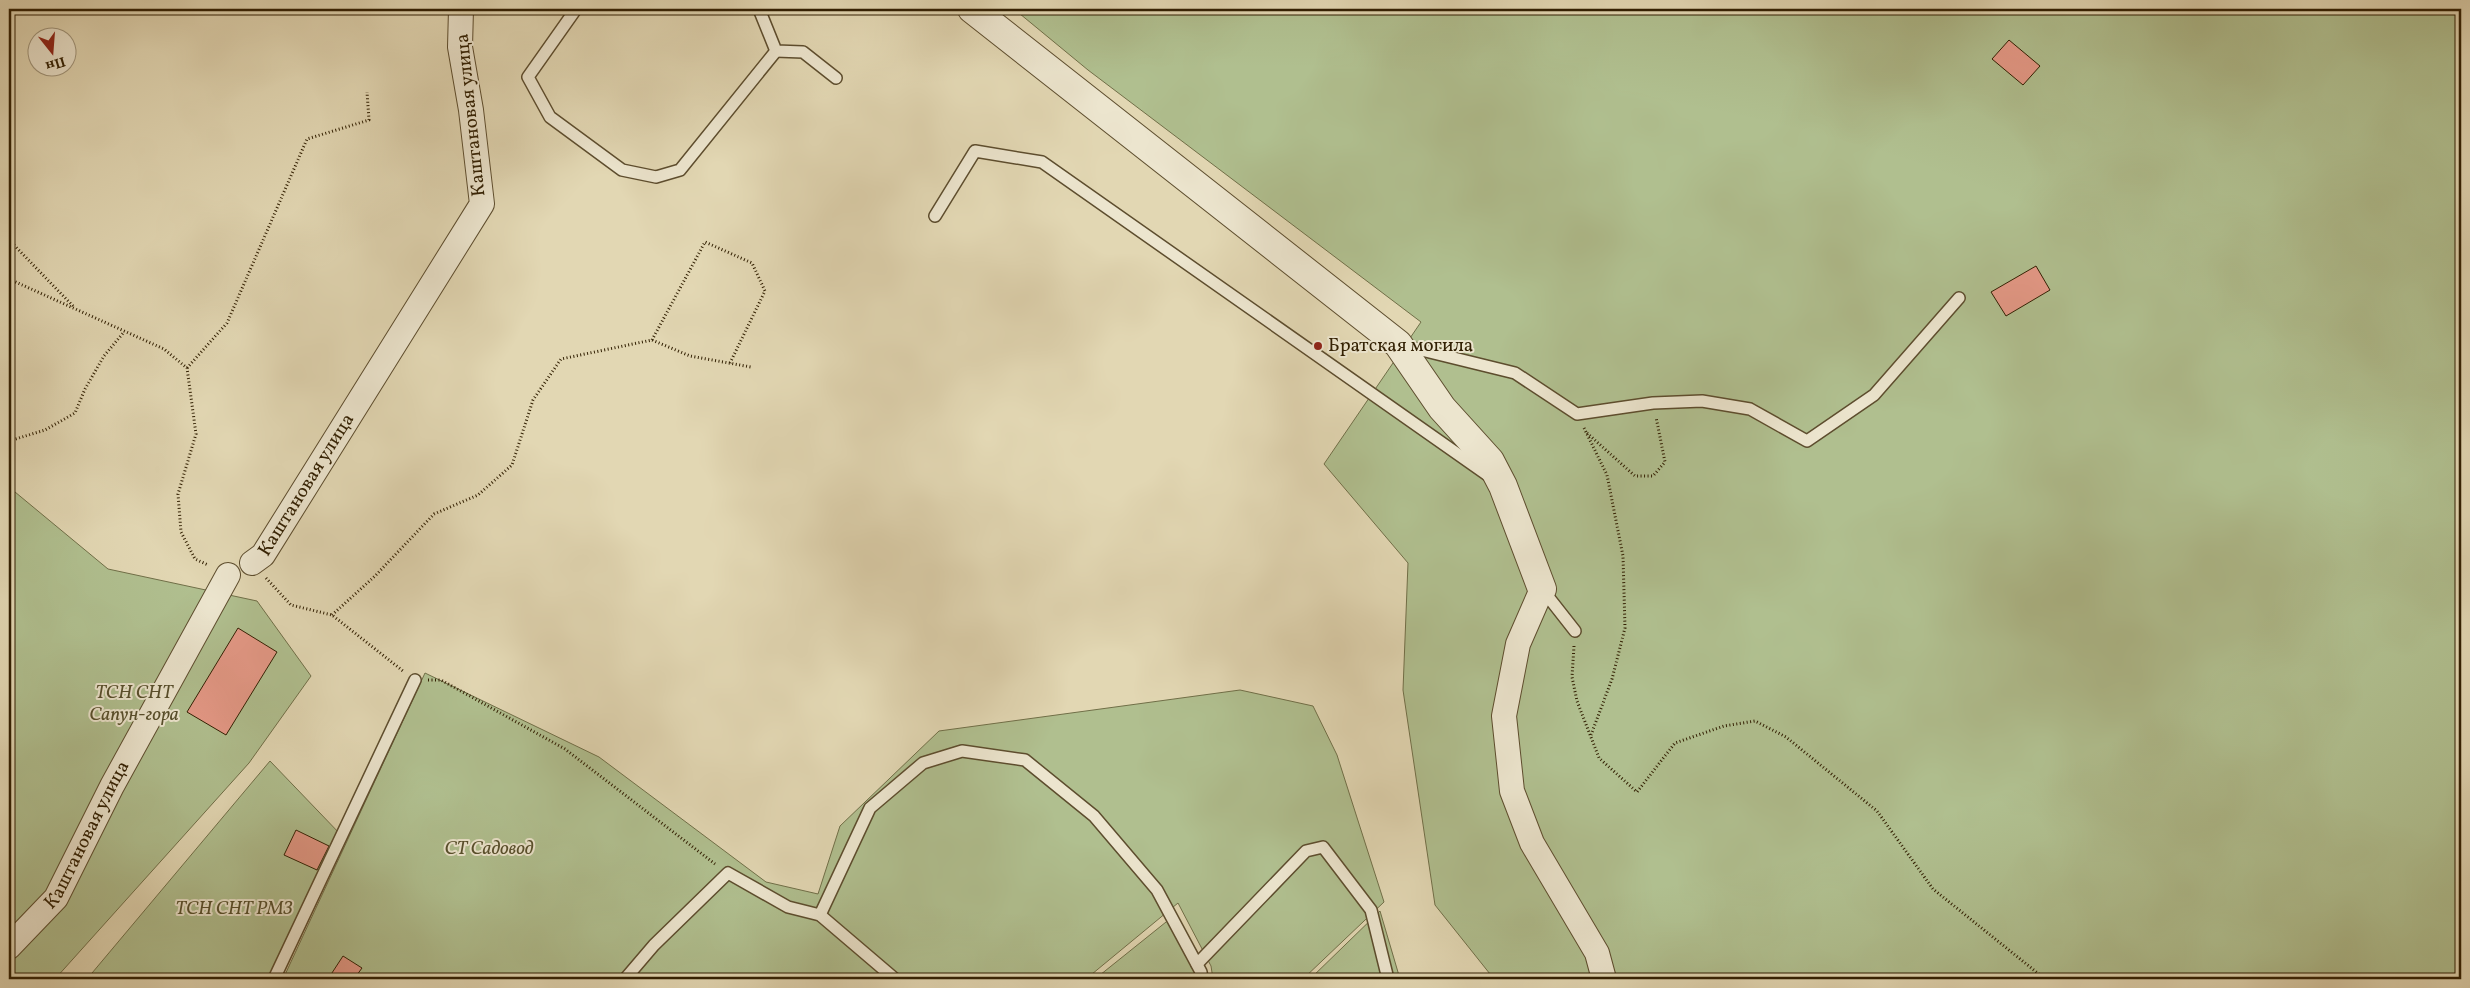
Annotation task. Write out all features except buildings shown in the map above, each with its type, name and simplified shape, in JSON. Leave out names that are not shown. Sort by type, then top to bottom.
[{"type":"street","name":"Каштановая улица","points":[[9,947],[56,898],[112,786],[240,569],[264,555],[482,204],[471,110],[460,47],[461,9]]},
{"type":"street","points":[[972,9],[1398,344],[1442,408],[1490,461],[1503,486],[1542,589],[1518,644],[1504,716],[1512,791],[1532,843],[1597,953],[1604,979]]},
{"type":"lane","points":[[576,9],[528,77],[550,117],[622,170],[656,177],[680,170],[776,51]]},
{"type":"lane","points":[[759,9],[776,51]]},
{"type":"lane","points":[[776,51],[803,52],[836,78]]},
{"type":"lane","points":[[935,216],[975,152],[1042,162],[1503,486]]},
{"type":"lane","points":[[1398,344],[1515,373],[1577,414],[1653,403],[1702,401],[1750,409],[1807,441],[1874,395],[1960,298]]},
{"type":"lane","points":[[1542,589],[1575,631]]},
{"type":"lane","points":[[274,979],[415,680]]},
{"type":"lane","points":[[820,916],[870,808],[923,763],[962,750],[1026,760],[1094,816],[1157,890],[1197,964],[1202,979]]},
{"type":"lane","points":[[1197,964],[1306,851],[1323,847],[1371,910],[1388,979]]},
{"type":"lane","points":[[625,979],[654,945],[728,873],[788,907],[820,916],[895,979]]},
{"type":"path","points":[[187,368],[226,323],[307,139],[369,120],[368,92]]},
{"type":"path","points":[[9,240],[76,309]]},
{"type":"path","points":[[652,340],[705,242],[752,263],[765,291],[730,363]]},
{"type":"path","points":[[9,279],[164,349],[187,368],[196,434],[178,494],[181,532],[195,559],[240,569],[291,605],[332,615],[415,680],[441,680],[565,749],[728,873]]},
{"type":"path","points":[[9,441],[45,430],[74,413],[94,372],[124,332]]},
{"type":"path","points":[[332,615],[375,576],[434,514],[478,495],[512,465],[533,400],[561,359],[652,340],[690,356],[751,367]]},
{"type":"path","points":[[1585,430],[1635,476],[1653,476],[1664,462],[1653,403]]},
{"type":"path","points":[[1577,414],[1607,475],[1623,556],[1625,628],[1612,679],[1591,736]]},
{"type":"path","points":[[1575,631],[1572,677],[1577,701],[1599,758],[1637,792],[1676,743],[1724,726],[1755,721],[1786,737],[1877,811],[1933,889],[2044,979]]},
{"type":"green space","points":[[1014,9],[2461,9],[2461,979],[1494,979],[1435,905],[1403,690],[1408,563],[1324,464],[1421,322],[1088,70]]},
{"type":"green space","name":"ТСН СНТ Сапун-гора","points":[[9,487],[108,569],[257,601],[311,676],[249,763],[55,979],[9,979]]},
{"type":"green space","name":"СТ Садовод","points":[[425,673],[599,757],[766,882],[818,894],[840,826],[939,731],[1240,690],[1313,706],[1337,755],[1384,902],[1303,979],[1213,979],[1211,966],[1178,903],[1086,979],[283,979]]},
{"type":"green space","name":"ТСН СНТ РМЗ","points":[[270,761],[342,836],[275,979],[87,979]]},
{"type":"green space","points":[[1380,911],[1400,979],[1310,979]]},
{"type":"green space","points":[[1176,914],[1197,952],[1208,979],[1095,979]]},
{"type":"place","name":"Братская могила","points":[[1318,346]]}]
